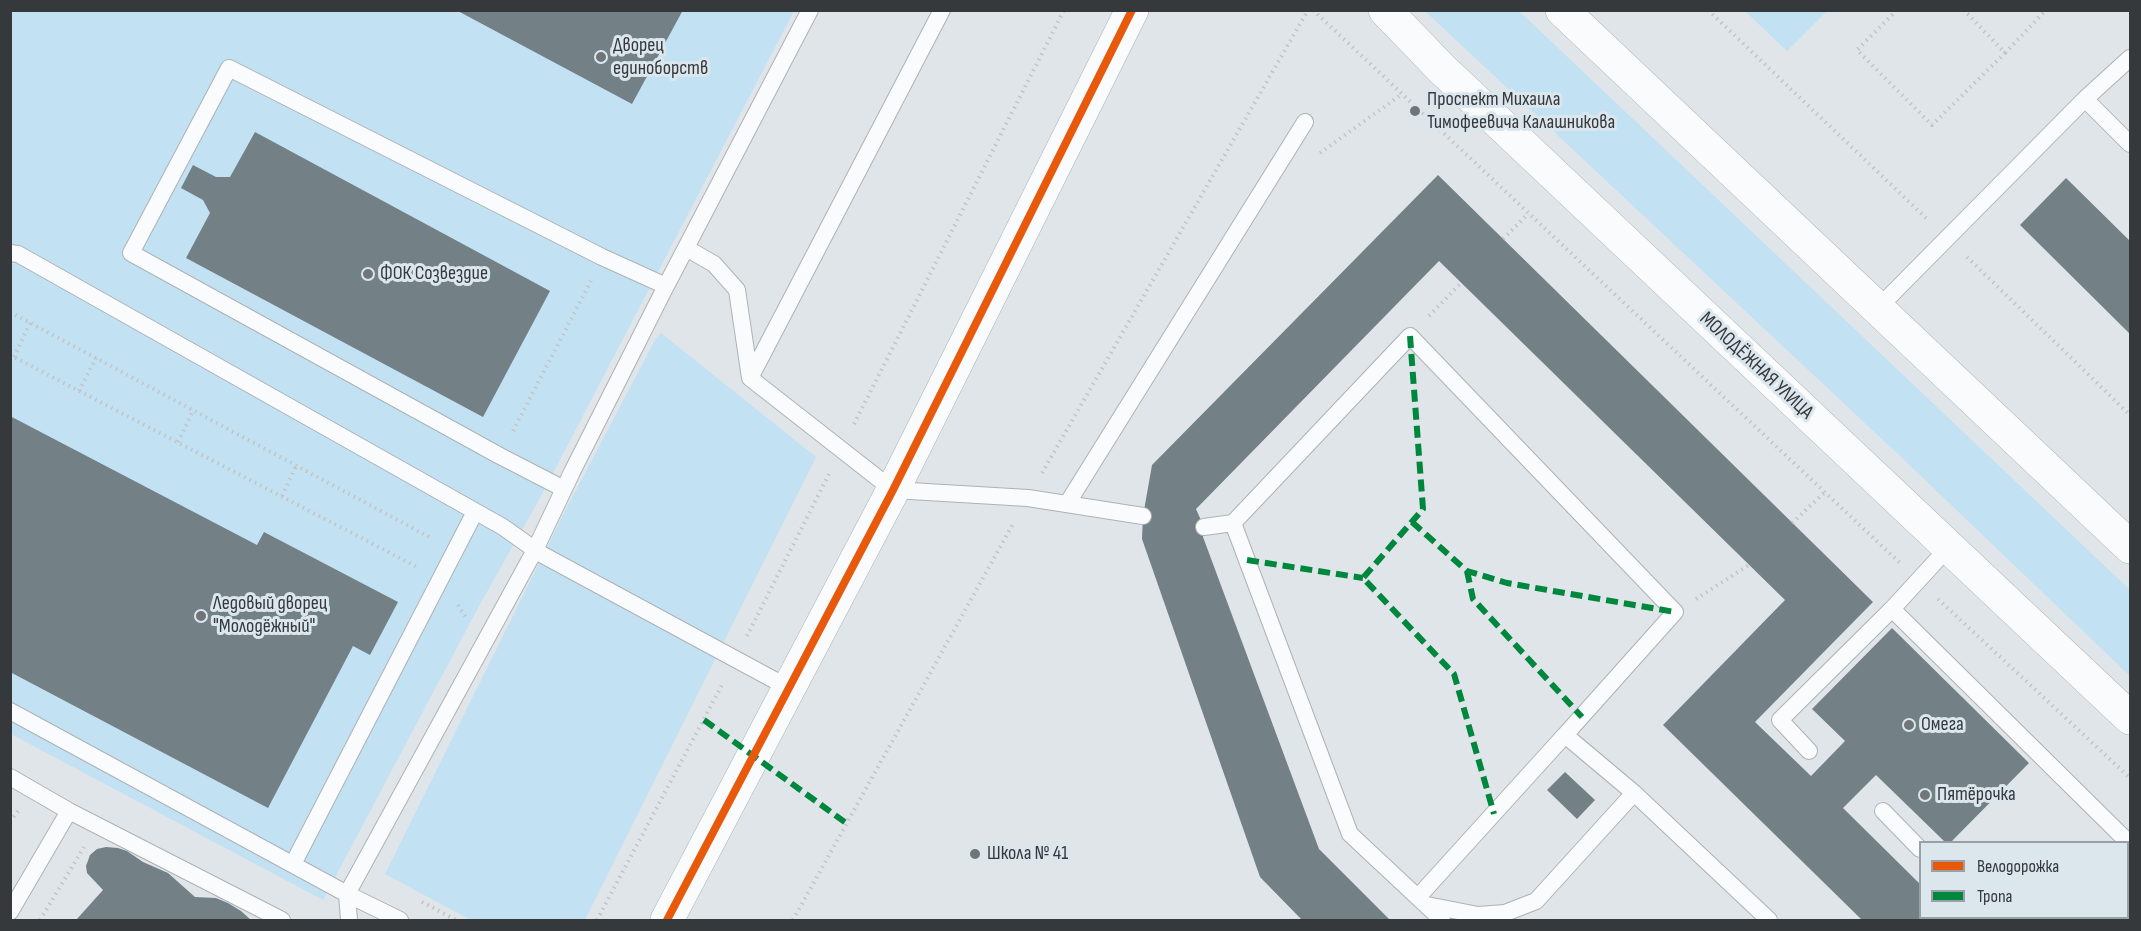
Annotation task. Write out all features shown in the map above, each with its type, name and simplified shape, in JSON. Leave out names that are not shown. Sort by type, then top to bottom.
[{"type":"main road","points":[[667,921],[893,490],[1132,10]]},
{"type":"main road","name":"МОЛОДЁЖНАЯ УЛИЦА","points":[[1385,10],[1451,78],[2130,718]]},
{"type":"main road","points":[[1562,10],[2130,547]]},
{"type":"lane","points":[[349,921],[346,894],[534,550],[666,286],[810,10]]},
{"type":"lane","points":[[750,378],[942,10]]},
{"type":"lane","points":[[1877,309],[2085,99],[2130,58]]},
{"type":"lane","points":[[564,489],[131,253],[229,68],[602,257],[666,286]]},
{"type":"lane","points":[[2085,99],[2130,144]]},
{"type":"lane","points":[[1067,504],[1305,122]]},
{"type":"lane","points":[[686,248],[714,264],[737,290],[750,378],[893,490],[1028,498],[1143,516]]},
{"type":"lane","points":[[10,252],[18,254],[519,536],[534,550],[789,688]]},
{"type":"lane","points":[[1204,526],[1233,523],[1410,336],[1675,612],[1422,901]]},
{"type":"lane","points":[[293,864],[475,512]]},
{"type":"lane","points":[[1233,523],[1350,834],[1442,921]]},
{"type":"lane","points":[[1809,751],[1780,720],[1892,609],[1948,548]]},
{"type":"lane","points":[[1892,609],[2127,841]]},
{"type":"lane","points":[[10,711],[346,894],[400,921]]},
{"type":"lane","points":[[1565,735],[1634,793],[1768,921]]},
{"type":"lane","points":[[10,777],[69,811],[282,921]]},
{"type":"lane","points":[[1422,901],[1478,915],[1505,913],[1536,901],[1634,793]]},
{"type":"lane","points":[[10,912],[69,811]]},
{"type":"lane","points":[[1883,811],[1919,848]]},
{"type":"path","points":[[597,921],[736,659],[1064,10]]},
{"type":"path","points":[[793,921],[1028,498],[1308,10]]},
{"type":"path","points":[[1313,10],[2130,778]]},
{"type":"path","points":[[1708,10],[2130,415]]},
{"type":"path","points":[[1964,10],[2005,52]]},
{"type":"path","points":[[1894,11],[1857,50],[1932,125],[2046,10]]},
{"type":"path","points":[[1316,156],[1402,94]]},
{"type":"path","points":[[1503,239],[1528,213]]},
{"type":"path","points":[[500,456],[602,257]]},
{"type":"path","points":[[1410,336],[1462,282]]},
{"type":"path","points":[[10,312],[433,540]]},
{"type":"path","points":[[30,323],[12,356],[441,579],[470,624],[489,633]]},
{"type":"path","points":[[79,391],[96,358]]},
{"type":"path","points":[[178,442],[193,411]]},
{"type":"path","points":[[282,496],[296,466]]},
{"type":"path","points":[[1792,523],[1825,492]]},
{"type":"path","points":[[1675,612],[1749,565]]},
{"type":"path","points":[[40,921],[88,841]]},
{"type":"shaded area","points":[[10,11],[794,11],[540,498],[479,606],[323,900],[11,734]]},
{"type":"shaded area","points":[[1425,11],[1519,11],[2130,590],[2130,676],[1900,456]]},
{"type":"shaded area","points":[[1745,11],[1827,11],[1787,51]]},
{"type":"shaded area","points":[[661,333],[816,457],[585,920],[471,920],[385,874],[561,519],[655,340]]},
{"type":"building","name":"Дворец единоборств","points":[[456,10],[683,10],[632,104]]},
{"type":"building","name":"ФОК Созвездие","points":[[255,132],[550,291],[483,417],[186,258],[210,213],[203,200],[181,188],[193,165],[216,177],[230,177]]},
{"type":"building","points":[[1438,175],[1873,602],[1755,722],[1811,776],[1845,741],[1812,709],[1892,628],[2029,763],[1952,841],[1944,841],[1876,775],[1843,808],[1919,883],[1919,919],[1957,920],[1862,920],[1663,725],[1785,600],[1439,261],[1196,509],[1204,527],[1203,537],[1319,849],[1390,920],[1302,920],[1260,877],[1142,539],[1143,516],[1152,465]]},
{"type":"building","points":[[2066,178],[2130,241],[2130,334],[2020,225]]},
{"type":"building","name":"Ледовый дворец \"Молодёжный\"","points":[[10,416],[257,545],[264,532],[398,602],[370,655],[353,646],[268,808],[10,672]]},
{"type":"building","points":[[1565,772],[1595,800],[1577,819],[1547,790]]},
{"type":"building","points":[[106,847],[127,851],[143,862],[168,873],[195,897],[216,898],[241,911],[251,920],[76,920],[103,890],[87,873],[86,866],[90,855],[97,849]]},
{"type":"marked path","points":[[1410,336],[1423,509],[1363,578],[1454,674],[1494,814]]},
{"type":"marked path","points":[[1412,522],[1467,571],[1507,583],[1675,612]]},
{"type":"marked path","points":[[1247,560],[1363,578]]},
{"type":"marked path","points":[[1467,571],[1473,599],[1582,717]]},
{"type":"marked path","points":[[704,720],[846,823]]},
{"type":"cycle path","points":[[667,920],[893,490],[1132,10]]},
{"type":"place","name":"Дворец единоборств","points":[[601,57]]},
{"type":"place","name":"Проспект Михаила Тимофеевича Калашникова","points":[[1415,111]]},
{"type":"place","name":"ФОК Созвездие","points":[[368,274]]},
{"type":"place","name":"Ледовый дворец \"Молодёжный\"","points":[[201,616]]},
{"type":"place","name":"Омега","points":[[1909,725]]},
{"type":"place","name":"Пятёрочка","points":[[1925,795]]},
{"type":"place","name":"Школа № 41","points":[[975,854]]}]
